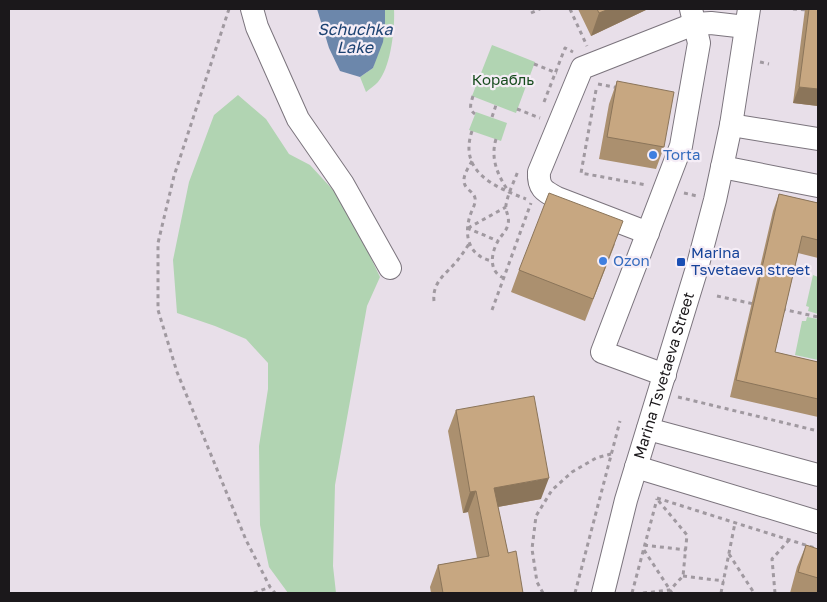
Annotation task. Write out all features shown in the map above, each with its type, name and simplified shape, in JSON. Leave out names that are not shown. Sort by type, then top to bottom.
[{"type":"street","points":[[252,9],[257,27],[298,119],[343,184],[390,268]]},
{"type":"street","points":[[665,374],[602,352],[681,146],[699,43],[693,16]]},
{"type":"street","points":[[648,233],[557,198],[545,192],[539,180],[539,172],[576,80],[582,68],[693,16],[711,23],[748,18]]},
{"type":"street","name":"Marina Tsvetaeva Street","points":[[603,593],[636,467],[697,268],[731,125],[748,18]]},
{"type":"street","points":[[731,125],[818,139]]},
{"type":"street","points":[[722,168],[818,186]]},
{"type":"street","points":[[648,429],[818,475]]},
{"type":"street","points":[[636,467],[818,522]]},
{"type":"path","points":[[229,9],[174,176],[158,243],[158,310],[177,372],[246,540],[270,587],[275,593]]},
{"type":"path","points":[[531,13],[540,9]]},
{"type":"path","points":[[570,9],[595,63]]},
{"type":"path","points":[[793,9],[810,11]]},
{"type":"path","points":[[534,64],[576,80]]},
{"type":"path","points":[[625,89],[597,84],[581,173],[698,196]]},
{"type":"path","points":[[474,96],[470,109],[475,114]]},
{"type":"path","points":[[492,117],[496,105]]},
{"type":"path","points":[[517,109],[558,124]]},
{"type":"path","points":[[472,131],[468,148],[472,161],[487,181],[496,187],[531,201],[492,310]]},
{"type":"path","points":[[496,139],[494,151],[496,170],[510,193]]},
{"type":"path","points":[[472,161],[464,178],[464,184],[476,199],[467,228],[469,244],[479,257],[492,261]]},
{"type":"path","points":[[467,228],[506,207]]},
{"type":"path","points":[[467,228],[498,242]]},
{"type":"path","points":[[434,302],[433,294],[440,279],[457,261],[469,244]]},
{"type":"path","points":[[716,296],[763,306]]},
{"type":"path","points":[[781,309],[818,317]]},
{"type":"path","points":[[684,399],[818,431]]},
{"type":"path","points":[[575,593],[620,421]]},
{"type":"path","points":[[543,593],[537,582],[532,549],[536,516],[552,490],[572,472],[596,458],[611,454]]},
{"type":"path","points":[[657,498],[818,549]]},
{"type":"path","points":[[632,593],[657,498]]},
{"type":"path","points":[[657,498],[687,535],[683,576],[671,592]]},
{"type":"path","points":[[721,593],[735,523]]},
{"type":"path","points":[[775,593],[772,559],[789,540]]},
{"type":"path","points":[[644,545],[686,550]]},
{"type":"path","points":[[643,550],[671,592]]},
{"type":"path","points":[[729,554],[754,593]]},
{"type":"path","points":[[683,576],[724,581]]},
{"type":"path","points":[[254,593],[270,587]]},
{"type":"path","points":[[643,593],[671,592]]},
{"type":"green space","points":[[385,9],[394,9],[393,36],[389,57],[378,82],[366,92],[360,77],[373,68],[385,26]]},
{"type":"green space","name":"Корабль","points":[[492,45],[535,62],[516,113],[472,96]]},
{"type":"green space","points":[[238,95],[266,119],[289,154],[310,165],[345,203],[380,277],[367,306],[335,485],[333,566],[336,593],[288,593],[269,567],[260,525],[259,446],[268,389],[268,363],[246,339],[177,313],[173,260],[189,182],[214,115]]},
{"type":"green space","points":[[476,112],[507,123],[501,141],[469,130]]},
{"type":"green space","points":[[813,275],[818,277],[818,314],[808,311],[809,307],[806,306]]},
{"type":"green space","points":[[807,317],[818,319],[818,360],[795,355],[802,321],[806,321]]},
{"type":"water","name":"Schuchka Lake","points":[[317,9],[385,9],[383,42],[373,68],[360,77],[340,71],[329,48]]},
{"type":"building","points":[[597,9],[609,9],[599,13]]},
{"type":"building","points":[[809,9],[818,9],[818,89],[799,87]]},
{"type":"building","points":[[617,81],[674,92],[664,147],[607,137]]},
{"type":"building","points":[[549,193],[623,221],[593,299],[519,270]]},
{"type":"building","points":[[779,194],[818,203],[818,240],[802,236],[775,352],[818,362],[818,399],[736,380]]},
{"type":"building","points":[[534,396],[549,478],[494,488],[508,553],[516,551],[523,593],[443,593],[438,565],[489,556],[476,491],[470,492],[456,410]]},
{"type":"building","points":[[806,545],[818,549],[818,578],[798,572]]},
{"type":"place","name":"Torta","points":[[653,155]]},
{"type":"place","name":"Ozon","points":[[603,261]]},
{"type":"place","name":"Marina Tsvetaeva street","points":[[681,262]]}]
